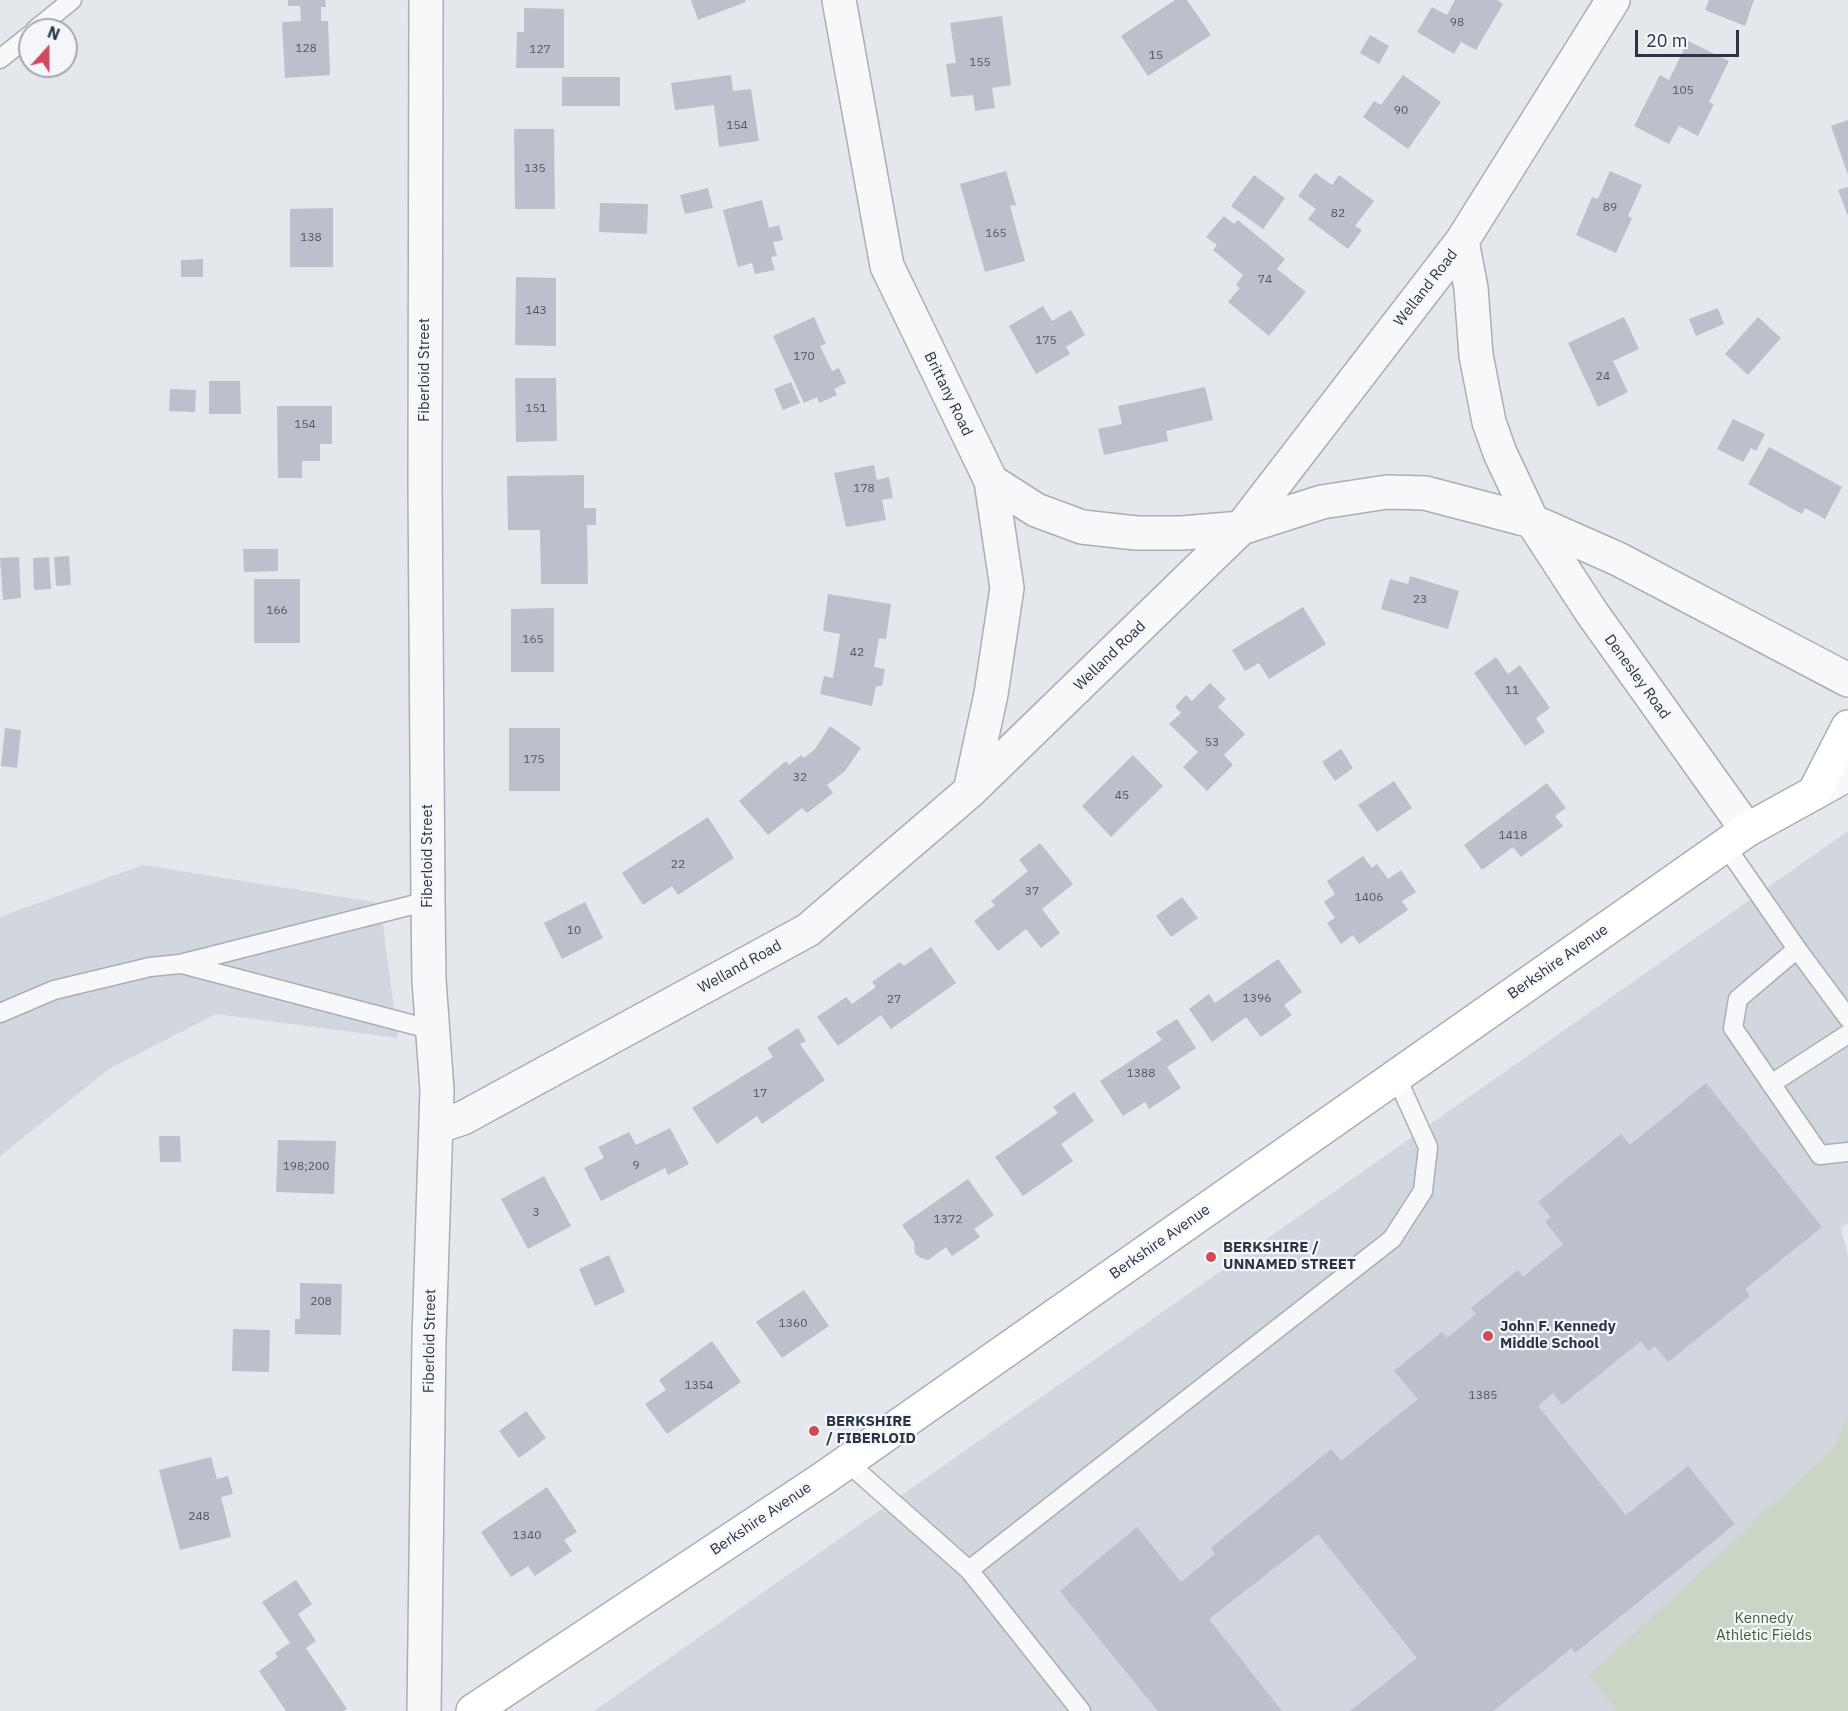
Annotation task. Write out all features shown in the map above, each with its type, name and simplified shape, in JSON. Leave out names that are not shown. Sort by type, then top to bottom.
[{"type":"main road","points":[[1814,793],[1848,727]]},
{"type":"main road","name":"Berkshire Avenue","points":[[473,1711],[847,1462],[1736,838],[1814,793]]},
{"type":"street","name":"Fiberloid Street","points":[[424,1711],[429,1350],[437,1090],[429,980],[428,901],[424,483],[426,0]]},
{"type":"street","name":"Brittany Road","points":[[839,0],[887,266],[990,481],[1007,588],[991,694],[970,791]]},
{"type":"street","name":"Welland Road","points":[[436,1127],[463,1118],[808,930],[970,791],[1241,528],[1462,241],[1613,0]]},
{"type":"street","name":"Denesley Road","points":[[1462,241],[1471,288],[1478,366],[1489,422],[1500,453],[1532,521],[1736,838]]},
{"type":"street","points":[[990,481],[1036,510],[1082,527],[1137,533],[1182,533],[1241,528],[1322,502],[1387,492],[1425,493],[1532,521],[1618,559],[1848,680]]},
{"type":"street","name":"Berkshire Avenue","points":[[1814,793],[1848,774]]},
{"type":"lane","points":[[50,18],[72,0]]},
{"type":"lane","points":[[0,59],[18,44]]},
{"type":"lane","points":[[1736,838],[1797,949],[1848,1018]]},
{"type":"lane","points":[[0,1013],[54,990],[150,967],[180,964],[428,901]]},
{"type":"lane","points":[[1797,949],[1738,999],[1733,1028],[1820,1155],[1848,1152]]},
{"type":"lane","points":[[180,964],[433,1030]]},
{"type":"lane","points":[[1771,1084],[1848,1034]]},
{"type":"lane","points":[[969,1570],[1392,1239],[1423,1191],[1428,1147],[1396,1076]]},
{"type":"lane","points":[[847,1462],[969,1570],[1081,1711]]},
{"type":"shaded area","name":"John F. Kennedy Middle School","points":[[1848,831],[1848,1222],[1841,1228],[1848,1256],[1848,1416],[1833,1449],[1618,1711],[594,1711]]},
{"type":"shaded area","points":[[143,865],[380,903],[398,1038],[216,1014],[109,1069],[0,1156],[0,917]]},
{"type":"green space","name":"Kennedy Athletic Fields","points":[[1848,1416],[1848,1711],[1618,1711],[1588,1676],[1833,1449]]},
{"type":"building","points":[[288,0],[325,0],[326,7],[321,7],[321,21],[328,21],[330,75],[285,78],[282,22],[301,21],[300,6],[288,6]]},
{"type":"building","points":[[691,0],[745,0],[746,2],[698,20]]},
{"type":"building","points":[[1175,0],[1187,0],[1211,35],[1148,76],[1121,36]]},
{"type":"building","points":[[1455,0],[1497,0],[1503,4],[1476,50],[1461,42],[1454,54],[1417,32],[1432,7],[1447,15]]},
{"type":"building","points":[[1709,0],[1754,0],[1745,26],[1705,10]]},
{"type":"building","points":[[524,8],[564,9],[564,68],[516,68],[517,32],[524,32]]},
{"type":"building","points":[[1002,16],[1011,85],[992,88],[995,108],[975,111],[973,95],[951,97],[946,64],[956,63],[950,23]]},
{"type":"building","points":[[1370,35],[1389,46],[1379,64],[1360,53]]},
{"type":"building","points":[[1688,41],[1729,61],[1709,102],[1714,104],[1698,136],[1679,126],[1669,144],[1634,126],[1660,75],[1669,80]]},
{"type":"building","points":[[731,75],[733,91],[751,89],[759,141],[719,147],[714,105],[675,110],[671,83]]},
{"type":"building","points":[[1403,75],[1441,102],[1408,149],[1363,117],[1374,101],[1381,105]]},
{"type":"building","points":[[562,77],[620,77],[620,106],[562,106]]},
{"type":"building","points":[[1848,120],[1848,175],[1831,126]]},
{"type":"building","points":[[514,129],[554,129],[555,209],[515,209]]},
{"type":"building","points":[[1006,171],[1016,205],[1010,206],[1025,261],[985,272],[960,184]]},
{"type":"building","points":[[1610,171],[1642,185],[1628,216],[1632,218],[1616,253],[1576,235],[1592,197],[1598,199]]},
{"type":"building","points":[[1315,173],[1332,185],[1339,175],[1374,201],[1355,226],[1362,230],[1348,249],[1308,219],[1316,209],[1298,196]]},
{"type":"building","points":[[1254,175],[1285,198],[1263,229],[1231,206]]},
{"type":"building","points":[[1848,187],[1848,216],[1838,190]]},
{"type":"building","points":[[708,188],[713,208],[685,214],[680,195]]},
{"type":"building","points":[[762,200],[769,228],[779,225],[783,240],[773,242],[777,256],[771,257],[775,270],[755,274],[752,263],[738,267],[723,210]]},
{"type":"building","points":[[600,203],[648,204],[647,234],[599,232]]},
{"type":"building","points":[[333,208],[333,267],[290,267],[290,209]]},
{"type":"building","points":[[1224,216],[1234,224],[1238,220],[1285,259],[1277,269],[1306,292],[1269,336],[1228,302],[1240,288],[1236,285],[1243,275],[1213,250],[1217,245],[1206,237]]},
{"type":"building","points":[[203,259],[203,277],[181,277],[181,260]]},
{"type":"building","points":[[516,277],[556,278],[556,346],[515,345]]},
{"type":"building","points":[[1043,306],[1052,321],[1071,310],[1085,335],[1066,347],[1070,354],[1036,374],[1009,326]]},
{"type":"building","points":[[1718,308],[1724,324],[1696,336],[1689,319]]},
{"type":"building","points":[[814,317],[826,344],[820,346],[832,371],[839,368],[846,383],[834,389],[837,395],[819,403],[817,397],[804,403],[773,336]]},
{"type":"building","points":[[1624,317],[1639,349],[1613,361],[1628,392],[1598,407],[1568,343]]},
{"type":"building","points":[[1758,317],[1781,338],[1748,375],[1725,354]]},
{"type":"building","points":[[515,378],[556,378],[557,441],[516,442]]},
{"type":"building","points":[[209,381],[240,381],[241,414],[209,414]]},
{"type":"building","points":[[791,382],[800,403],[783,410],[774,389]]},
{"type":"building","points":[[1205,387],[1213,420],[1166,431],[1168,441],[1104,455],[1098,429],[1122,424],[1118,406]]},
{"type":"building","points":[[170,389],[196,390],[195,412],[169,411]]},
{"type":"building","points":[[277,406],[332,406],[332,444],[320,444],[320,461],[302,461],[302,478],[278,478]]},
{"type":"building","points":[[1733,419],[1765,434],[1756,451],[1751,448],[1743,462],[1717,449]]},
{"type":"building","points":[[1769,447],[1842,487],[1825,519],[1805,508],[1802,514],[1748,484]]},
{"type":"building","points":[[874,465],[877,480],[889,477],[893,498],[882,500],[886,520],[846,527],[834,473]]},
{"type":"building","points":[[584,475],[584,508],[596,508],[596,525],[587,525],[588,584],[541,584],[540,530],[508,530],[507,476]]},
{"type":"building","points":[[243,549],[278,549],[278,571],[244,572]]},
{"type":"building","points":[[69,556],[71,585],[56,586],[54,557]]},
{"type":"building","points":[[19,557],[21,598],[3,600],[0,558]]},
{"type":"building","points":[[49,557],[51,589],[34,590],[33,558]]},
{"type":"building","points":[[1410,576],[1459,591],[1448,629],[1381,609],[1390,579],[1408,584]]},
{"type":"building","points":[[254,579],[300,579],[300,643],[254,643]]},
{"type":"building","points":[[828,594],[891,604],[886,639],[879,638],[874,667],[885,669],[882,686],[876,686],[872,706],[820,694],[824,676],[833,678],[840,634],[823,631]]},
{"type":"building","points":[[1303,607],[1326,644],[1269,679],[1259,663],[1245,671],[1232,650]]},
{"type":"building","points":[[554,608],[554,672],[511,672],[511,609]]},
{"type":"building","points":[[1496,657],[1508,674],[1520,665],[1550,708],[1536,718],[1545,732],[1525,746],[1474,673]]},
{"type":"building","points":[[1210,683],[1226,699],[1218,707],[1245,734],[1224,755],[1233,765],[1207,791],[1183,767],[1198,752],[1169,724],[1181,713],[1175,707],[1186,695],[1192,701]]},
{"type":"building","points":[[830,726],[861,748],[844,772],[827,785],[833,793],[807,813],[802,808],[768,835],[739,801],[786,761],[789,765],[801,755],[804,758],[815,749]]},
{"type":"building","points":[[5,728],[21,730],[17,768],[1,766]]},
{"type":"building","points":[[509,728],[560,728],[560,791],[509,791]]},
{"type":"building","points":[[1341,749],[1353,768],[1335,781],[1322,762]]},
{"type":"building","points":[[1133,755],[1163,786],[1111,837],[1082,806]]},
{"type":"building","points":[[1394,781],[1412,808],[1377,832],[1358,805]]},
{"type":"building","points":[[1547,783],[1566,808],[1555,816],[1563,826],[1521,857],[1513,847],[1482,870],[1464,845]]},
{"type":"building","points":[[708,817],[734,858],[678,895],[672,886],[643,905],[622,873]]},
{"type":"building","points":[[1040,843],[1073,884],[1042,909],[1060,933],[1041,948],[1026,929],[998,951],[974,921],[995,905],[991,901],[1028,871],[1019,860]]},
{"type":"building","points":[[1363,856],[1372,868],[1377,864],[1388,879],[1401,870],[1416,892],[1402,901],[1408,910],[1359,944],[1353,935],[1341,944],[1327,923],[1335,918],[1324,902],[1335,894],[1327,881]]},
{"type":"building","points":[[1182,897],[1198,918],[1171,937],[1156,916]]},
{"type":"building","points":[[585,902],[603,938],[562,959],[544,923]]},
{"type":"building","points":[[931,947],[956,983],[891,1029],[881,1015],[838,1046],[817,1017],[846,997],[852,1004],[876,987],[872,982],[900,962],[904,966]]},
{"type":"building","points":[[1278,959],[1302,992],[1284,1005],[1292,1015],[1261,1037],[1246,1017],[1212,1042],[1189,1009],[1209,994],[1215,1003]]},
{"type":"building","points":[[1177,1019],[1196,1048],[1167,1067],[1181,1088],[1149,1109],[1145,1102],[1123,1116],[1100,1081],[1162,1040],[1156,1032]]},
{"type":"building","points":[[798,1028],[806,1041],[800,1044],[825,1080],[762,1124],[757,1116],[717,1144],[692,1108],[773,1057],[767,1048]]},
{"type":"building","points":[[1706,1083],[1822,1227],[1745,1289],[1750,1296],[1668,1362],[1655,1346],[1649,1351],[1641,1341],[1562,1405],[1553,1393],[1538,1406],[1626,1515],[1688,1466],[1735,1524],[1575,1653],[1572,1648],[1493,1711],[1350,1711],[1417,1658],[1318,1534],[1209,1619],[1282,1711],[1158,1711],[1060,1591],[1137,1527],[1181,1582],[1215,1554],[1211,1548],[1331,1449],[1341,1461],[1418,1399],[1394,1371],[1442,1332],[1447,1338],[1476,1314],[1471,1308],[1518,1270],[1523,1277],[1563,1244],[1545,1221],[1551,1217],[1538,1202],[1621,1134],[1630,1145]]},
{"type":"building","points":[[1074,1092],[1094,1121],[1061,1144],[1073,1161],[1023,1196],[995,1157],[1058,1113],[1053,1107]]},
{"type":"building","points":[[670,1128],[689,1164],[668,1175],[665,1168],[601,1201],[584,1168],[604,1158],[598,1147],[629,1132],[636,1145]]},
{"type":"building","points":[[159,1136],[180,1136],[181,1162],[160,1162]]},
{"type":"building","points":[[278,1140],[336,1141],[334,1194],[276,1192]]},
{"type":"building","points":[[544,1176],[571,1226],[528,1249],[501,1199]]},
{"type":"building","points":[[968,1179],[994,1215],[974,1229],[980,1237],[952,1256],[946,1247],[928,1260],[919,1257],[915,1253],[914,1242],[902,1225]]},
{"type":"building","points":[[609,1255],[625,1292],[595,1306],[579,1269]]},
{"type":"building","points":[[300,1283],[342,1284],[341,1335],[295,1334],[295,1319],[300,1319]]},
{"type":"building","points":[[804,1290],[829,1326],[782,1358],[756,1322]]},
{"type":"building","points":[[233,1329],[270,1330],[269,1372],[232,1371]]},
{"type":"building","points":[[712,1341],[741,1382],[667,1434],[645,1404],[666,1390],[659,1380]]},
{"type":"building","points":[[526,1411],[546,1438],[519,1458],[499,1431]]},
{"type":"building","points":[[211,1457],[217,1479],[228,1476],[233,1494],[221,1497],[231,1537],[180,1550],[159,1470]]},
{"type":"building","points":[[547,1487],[577,1532],[564,1540],[572,1551],[535,1576],[528,1566],[511,1577],[481,1532]]},
{"type":"building","points":[[296,1580],[312,1604],[298,1614],[316,1641],[306,1648],[347,1709],[343,1711],[286,1711],[259,1671],[278,1657],[275,1653],[290,1643],[262,1602]]},
{"type":"place","name":"BERKSHIRE / UNNAMED STREET","points":[[1211,1257]]},
{"type":"place","name":"John F. Kennedy Middle School","points":[[1488,1336]]},
{"type":"place","name":"BERKSHIRE / FIBERLOID","points":[[814,1431]]}]
